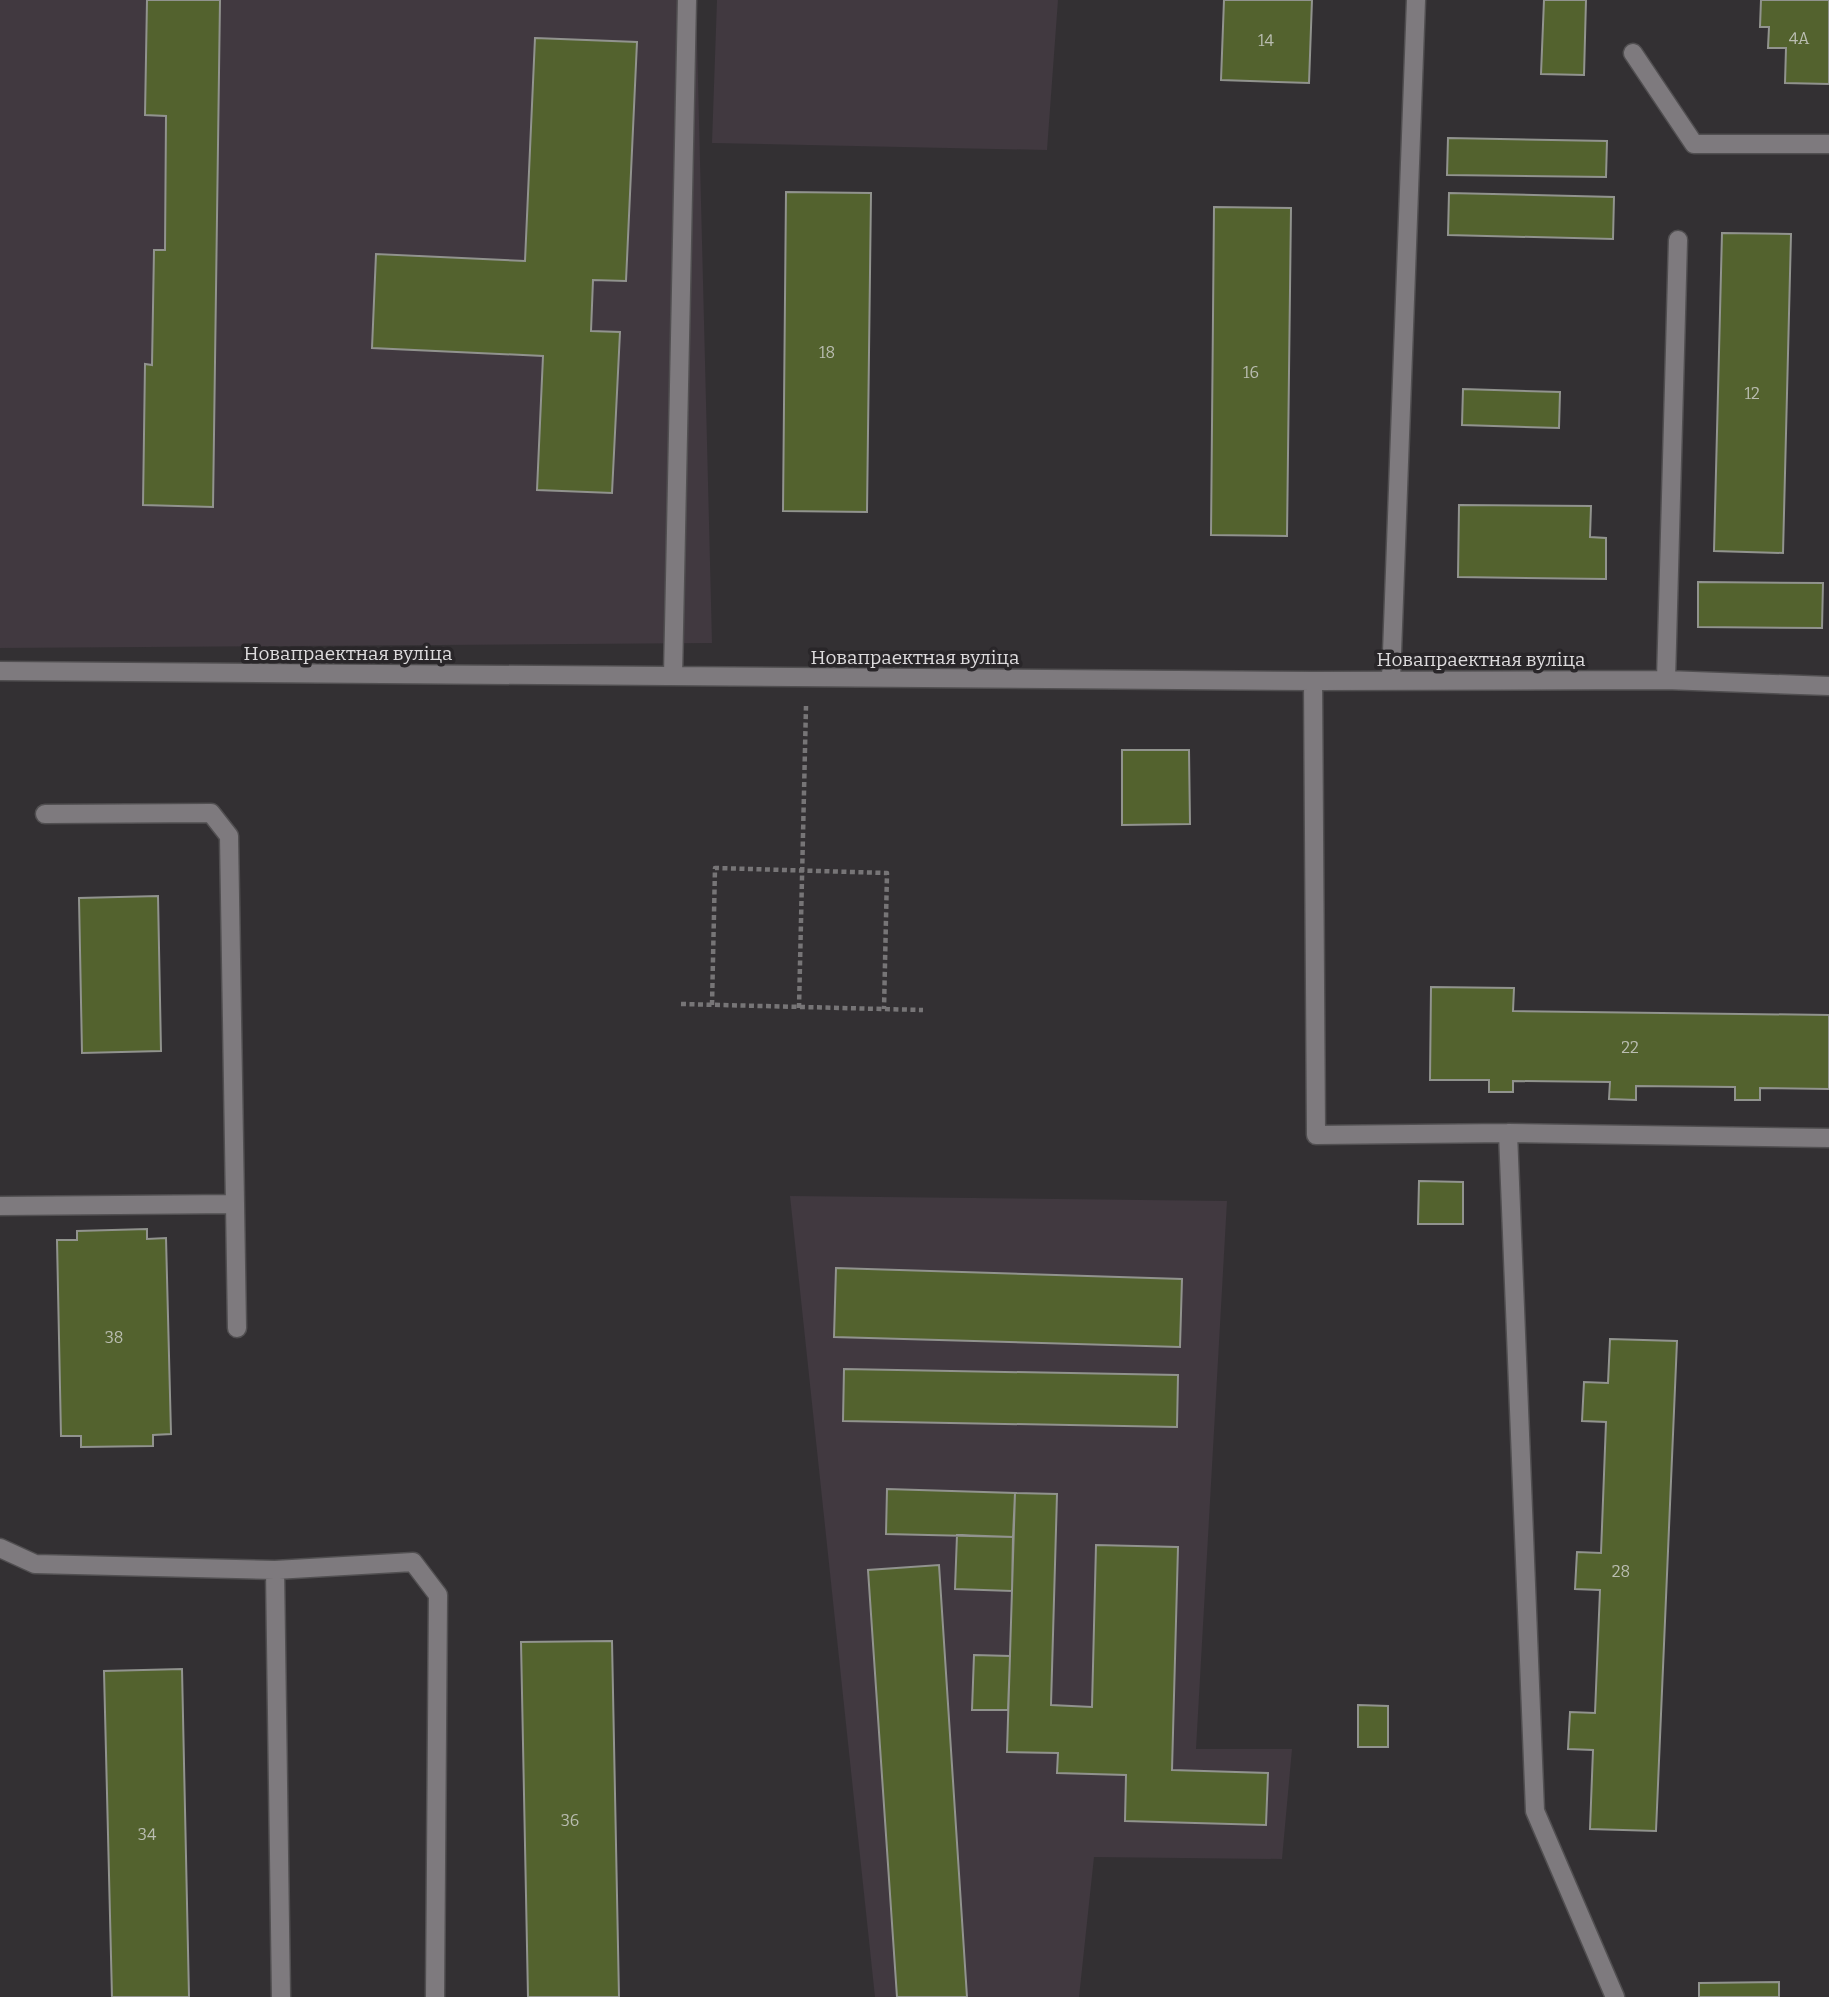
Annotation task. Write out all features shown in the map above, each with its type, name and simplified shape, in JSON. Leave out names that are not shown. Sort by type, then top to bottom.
[{"type":"street","points":[[673,676],[687,0]]},
{"type":"street","points":[[1391,680],[1416,0]]},
{"type":"street","points":[[1633,53],[1694,145],[1829,144]]},
{"type":"street","points":[[1665,680],[1678,240]]},
{"type":"street","name":"Новапраектная вуліца","points":[[0,671],[1313,681],[1665,680],[1829,686]]},
{"type":"street","points":[[1313,681],[1316,1135],[1508,1133],[1829,1138]]},
{"type":"street","points":[[45,814],[211,813],[229,836],[237,1328]]},
{"type":"street","points":[[1508,1133],[1535,1811],[1615,1997]]},
{"type":"street","points":[[0,1206],[235,1204]]},
{"type":"street","points":[[0,1548],[35,1564],[275,1570],[413,1562],[438,1595],[435,1997]]},
{"type":"street","points":[[275,1570],[281,1997]]},
{"type":"path","points":[[799,1008],[807,677]]},
{"type":"path","points":[[712,1005],[715,868],[887,873],[884,1009]]},
{"type":"path","points":[[681,1004],[923,1010]]},
{"type":"shaded area","points":[[0,0],[696,0],[712,643],[0,648]]},
{"type":"shaded area","points":[[717,0],[1058,0],[1047,150],[712,143]]},
{"type":"shaded area","points":[[790,1196],[1227,1201],[1196,1749],[1292,1749],[1282,1859],[1094,1857],[1079,1997],[875,1997]]},
{"type":"building","points":[[147,0],[220,0],[213,507],[143,505],[145,364],[152,365],[154,250],[165,250],[166,116],[145,115]]},
{"type":"building","points":[[1224,0],[1312,0],[1309,83],[1221,80]]},
{"type":"building","points":[[1544,0],[1586,0],[1584,75],[1541,74]]},
{"type":"building","points":[[1761,0],[1829,0],[1829,84],[1785,83],[1786,48],[1768,48],[1769,27],[1760,27]]},
{"type":"building","points":[[535,38],[637,42],[626,281],[593,280],[591,331],[620,332],[612,493],[537,490],[543,356],[372,348],[376,254],[525,261]]},
{"type":"building","points":[[1448,138],[1607,141],[1606,177],[1447,175]]},
{"type":"building","points":[[786,192],[871,193],[867,512],[783,511]]},
{"type":"building","points":[[1449,193],[1614,197],[1613,239],[1448,235]]},
{"type":"building","points":[[1214,207],[1291,208],[1287,536],[1211,535]]},
{"type":"building","points":[[1722,233],[1791,234],[1783,553],[1714,551]]},
{"type":"building","points":[[1463,389],[1560,392],[1559,428],[1462,425]]},
{"type":"building","points":[[1459,505],[1591,506],[1590,537],[1606,538],[1606,579],[1458,577]]},
{"type":"building","points":[[1698,582],[1823,583],[1822,628],[1698,627]]},
{"type":"building","points":[[1122,750],[1189,750],[1190,824],[1122,825]]},
{"type":"building","points":[[158,896],[161,1051],[82,1053],[79,898]]},
{"type":"building","points":[[1431,987],[1514,988],[1513,1011],[1829,1015],[1829,1089],[1760,1088],[1760,1100],[1735,1100],[1735,1087],[1636,1086],[1636,1100],[1609,1099],[1610,1082],[1513,1081],[1513,1092],[1489,1092],[1489,1080],[1430,1080]]},
{"type":"building","points":[[1419,1181],[1463,1182],[1463,1224],[1418,1224]]},
{"type":"building","points":[[147,1229],[147,1239],[166,1238],[171,1434],[153,1435],[153,1446],[81,1447],[81,1436],[61,1436],[57,1240],[77,1240],[77,1231]]},
{"type":"building","points":[[836,1268],[1182,1279],[1180,1347],[834,1337]]},
{"type":"building","points":[[1610,1339],[1677,1341],[1656,1831],[1590,1829],[1593,1750],[1568,1749],[1570,1712],[1595,1713],[1600,1590],[1575,1589],[1577,1552],[1601,1553],[1606,1422],[1582,1421],[1584,1382],[1608,1383]]},
{"type":"building","points":[[844,1369],[1178,1375],[1177,1427],[843,1421]]},
{"type":"building","points":[[887,1489],[1015,1493],[1013,1537],[886,1534]]},
{"type":"building","points":[[1015,1493],[1057,1494],[1051,1705],[1092,1707],[1096,1545],[1178,1547],[1172,1770],[1268,1773],[1266,1825],[1125,1821],[1126,1775],[1057,1773],[1058,1753],[1007,1752]]},
{"type":"building","points":[[957,1535],[1013,1537],[1012,1591],[955,1589]]},
{"type":"building","points":[[939,1565],[967,1997],[897,1997],[868,1570]]},
{"type":"building","points":[[612,1641],[619,1997],[528,1997],[521,1642]]},
{"type":"building","points":[[974,1655],[1010,1656],[1008,1710],[972,1710]]},
{"type":"building","points":[[182,1669],[189,1997],[112,1997],[104,1671]]},
{"type":"building","points":[[1358,1705],[1388,1706],[1388,1747],[1358,1747]]},
{"type":"building","points":[[1779,1982],[1779,1997],[1699,1997],[1699,1983]]}]
